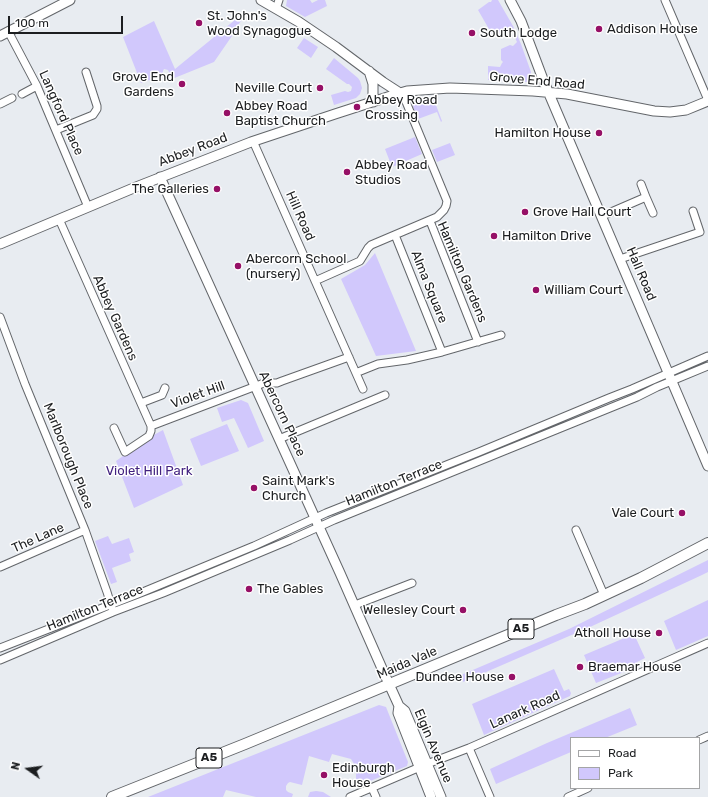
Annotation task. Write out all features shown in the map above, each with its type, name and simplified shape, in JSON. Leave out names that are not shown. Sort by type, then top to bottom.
[{"type":"main road","name":"Maida Vale","points":[[112,797],[585,604],[641,578],[708,543]]},
{"type":"street","points":[[4,33],[70,0]]},
{"type":"street","points":[[262,0],[299,22],[336,47],[404,97],[446,201],[444,210],[430,221]]},
{"type":"street","points":[[276,9],[279,0]]},
{"type":"street","name":"Hall Road","points":[[510,0],[521,21],[549,92],[708,466]]},
{"type":"street","points":[[665,0],[708,101]]},
{"type":"street","name":"Langford Place","points":[[4,33],[37,86],[88,207]]},
{"type":"street","points":[[369,71],[372,84],[373,102]]},
{"type":"street","points":[[56,130],[93,114],[97,109],[86,72]]},
{"type":"street","points":[[22,94],[37,86]]},
{"type":"street","name":"Grove End Road","points":[[400,93],[417,90],[450,88],[526,90],[575,96],[664,112],[686,110],[708,101]]},
{"type":"street","name":"Abbey Road","points":[[0,244],[160,177],[253,141],[400,93]]},
{"type":"street","points":[[0,104],[12,98]]},
{"type":"street","name":"Hill Road","points":[[253,141],[363,389]]},
{"type":"street","name":"Abercorn Place","points":[[160,177],[389,684]]},
{"type":"street","points":[[641,184],[653,213]]},
{"type":"street","points":[[602,216],[646,197]]},
{"type":"street","points":[[620,260],[700,232],[693,211]]},
{"type":"street","name":"Abbey Gardens","points":[[59,219],[151,426]]},
{"type":"street","name":"Hamilton Gardens","points":[[395,235],[430,221],[478,342]]},
{"type":"street","points":[[315,281],[360,261],[371,245],[395,235]]},
{"type":"street","name":"Alma Square","points":[[395,235],[442,352]]},
{"type":"street","name":"Marlborough Place","points":[[0,317],[25,384],[85,530],[113,612]]},
{"type":"street","name":"Hamilton Gardens","points":[[442,352],[501,335]]},
{"type":"street","points":[[356,372],[378,364],[407,360],[442,352]]},
{"type":"street","name":"Hamilton Terrace","points":[[0,660],[113,612],[163,593],[319,527],[637,397],[658,387],[671,377],[708,356]]},
{"type":"street","name":"Violet Hill","points":[[151,426],[264,383],[277,383],[349,357]]},
{"type":"street","name":"Hamilton Terrace","points":[[0,648],[254,546],[314,518],[609,398],[632,389],[708,366]]},
{"type":"street","points":[[140,403],[162,395],[165,388]]},
{"type":"street","points":[[279,439],[386,395]]},
{"type":"street","points":[[114,428],[125,452],[149,436],[151,426]]},
{"type":"street","name":"The Lane","points":[[0,567],[85,530]]},
{"type":"street","points":[[576,530],[604,595]]},
{"type":"street","points":[[354,605],[412,583]]},
{"type":"street","name":"Lanark Road","points":[[350,797],[470,748],[708,643]]},
{"type":"street","name":"Elgin Avenue","points":[[389,684],[400,706],[398,713],[423,766],[441,797]]},
{"type":"street","points":[[470,748],[490,797]]},
{"type":"street","name":"Elgin Avenue","points":[[423,766],[431,797]]},
{"type":"street","points":[[372,788],[376,797]]},
{"type":"street","points":[[568,797],[586,789]]},
{"type":"green space","points":[[287,0],[310,0],[312,3],[318,0],[325,0],[327,6],[305,17],[286,6]]},
{"type":"green space","points":[[492,0],[498,0],[513,26],[531,72],[531,79],[529,82],[488,80],[488,66],[500,67],[503,62],[501,60],[501,49],[510,45],[513,46],[517,42],[510,27],[493,36],[478,10]]},
{"type":"green space","points":[[241,15],[244,17],[235,29],[237,31],[235,34],[234,33],[214,62],[172,79],[168,70],[164,69],[163,75],[141,83],[123,37],[154,21],[175,69]]},
{"type":"green space","points":[[304,38],[318,47],[311,58],[297,48]]},
{"type":"green space","points":[[334,58],[358,78],[362,88],[360,94],[356,98],[334,105],[331,95],[351,91],[352,87],[326,69]]},
{"type":"green space","points":[[434,100],[442,121],[441,122],[437,112],[418,119],[413,107],[414,102]]},
{"type":"green space","points":[[415,137],[422,154],[392,167],[385,149]]},
{"type":"green space","points":[[450,143],[455,155],[437,162],[432,150]]},
{"type":"green space","points":[[375,253],[416,351],[376,356],[341,279],[365,265]]},
{"type":"green space","points":[[241,400],[248,403],[264,441],[248,448],[234,418],[222,422],[217,408]]},
{"type":"green space","points":[[227,424],[239,451],[201,466],[190,439]]},
{"type":"green space","name":"Violet Hill Park","points":[[163,430],[183,485],[134,508],[116,461],[148,438]]},
{"type":"green space","points":[[108,536],[112,544],[129,538],[134,552],[129,554],[131,561],[112,568],[117,582],[111,584],[95,541]]},
{"type":"green space","points":[[708,560],[708,572],[702,575],[590,627],[463,682],[461,675],[569,629]]},
{"type":"green space","points":[[708,600],[708,636],[676,650],[664,621]]},
{"type":"green space","points":[[634,634],[645,658],[637,662],[639,666],[596,683],[584,655]]},
{"type":"green space","points":[[554,669],[564,691],[569,689],[571,693],[570,696],[484,735],[472,704]]},
{"type":"green space","points":[[379,705],[386,707],[408,762],[407,766],[353,788],[356,778],[356,767],[351,759],[332,754],[329,762],[309,756],[302,785],[290,782],[286,786],[286,790],[293,794],[292,797],[256,797],[226,790],[223,797],[148,797]]},
{"type":"green space","points":[[630,708],[637,725],[607,737],[570,737],[570,752],[496,784],[490,769]]},
{"type":"green space","points":[[310,792],[323,792],[331,797],[308,797]]},
{"type":"place","name":"St. John's Wood Synagogue","points":[[199,23]]},
{"type":"place","name":"Addison House","points":[[599,29]]},
{"type":"place","name":"South Lodge","points":[[472,33]]},
{"type":"place","name":"Grove End Gardens","points":[[182,84]]},
{"type":"place","name":"Neville Court","points":[[320,88]]},
{"type":"place","name":"Abbey Road Crossing","points":[[357,107]]},
{"type":"place","name":"Abbey Road Baptist Church","points":[[227,113]]},
{"type":"place","name":"Hamilton House","points":[[599,133]]},
{"type":"place","name":"Abbey Road Studios","points":[[347,172]]},
{"type":"place","name":"The Galleries","points":[[217,189]]},
{"type":"place","name":"Grove Hall Court","points":[[525,212]]},
{"type":"place","name":"Hamilton Drive","points":[[494,236]]},
{"type":"place","name":"Abercorn School (nursery)","points":[[238,266]]},
{"type":"place","name":"William Court","points":[[536,290]]},
{"type":"place","name":"Saint Mark's Church","points":[[254,488]]},
{"type":"place","name":"Vale Court","points":[[682,513]]},
{"type":"place","name":"The Gables","points":[[249,589]]},
{"type":"place","name":"Wellesley Court","points":[[463,610]]},
{"type":"place","name":"Atholl House","points":[[659,633]]},
{"type":"place","name":"Braemar House","points":[[580,667]]},
{"type":"place","name":"Dundee House","points":[[512,677]]},
{"type":"place","name":"Edinburgh House","points":[[324,775]]}]
